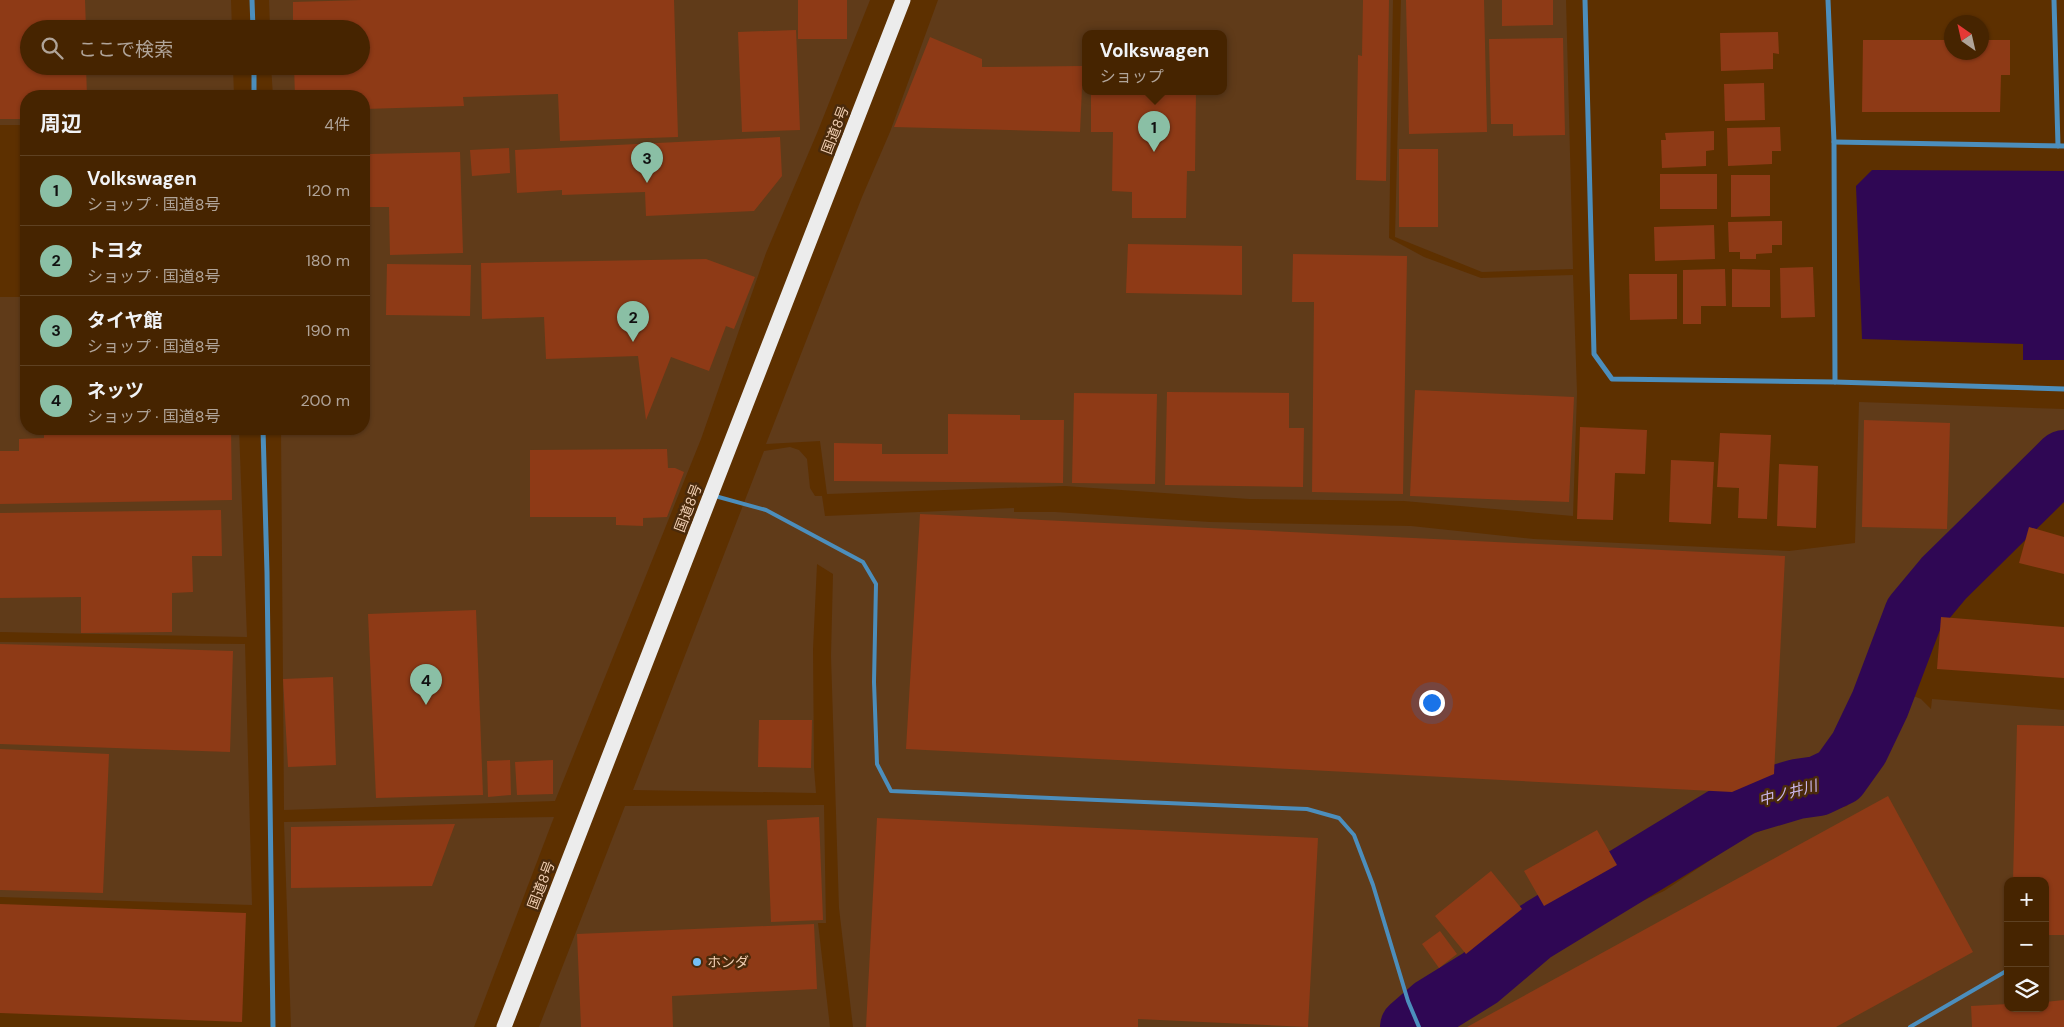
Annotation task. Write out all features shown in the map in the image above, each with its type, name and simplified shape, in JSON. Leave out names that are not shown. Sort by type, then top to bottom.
[{"type":"highway","name":"国道8号","points":[[504,1027],[903,0]]},
{"type":"street","points":[[252,0],[253,20]]},
{"type":"street","points":[[1585,0],[1594,354],[1612,379],[1835,382],[2064,389]]},
{"type":"street","points":[[1828,0],[1834,142],[1835,382]]},
{"type":"street","points":[[1834,142],[2061,146],[2054,0]]},
{"type":"street","points":[[254,75],[254,90]]},
{"type":"street","points":[[263,435],[267,572],[273,1027]]},
{"type":"lane","points":[[710,495],[766,510],[862,562],[876,584],[874,682],[877,764],[891,791],[1307,809],[1339,818],[1354,835],[1364,859],[1408,1001],[1419,1027]]},
{"type":"lane","points":[[1910,1027],[2004,972]]},
{"type":"shaded area","points":[[0,0],[231,0],[232,20],[20,20],[20,75],[233,75],[234,90],[20,90],[20,125],[0,125]]},
{"type":"shaded area","points":[[269,0],[870,0],[817,133],[766,253],[701,439],[555,801],[284,810],[281,435],[370,435],[370,90],[273,90],[272,75],[370,75],[370,20],[270,20]]},
{"type":"shaded area","points":[[938,0],[1393,0],[1389,238],[1424,257],[1481,278],[1573,275],[1577,393],[1573,516],[1404,501],[1249,499],[1065,486],[827,494],[820,441],[766,444],[862,197],[890,132]]},
{"type":"shaded area","points":[[1401,0],[1566,0],[1573,269],[1482,272],[1395,237]]},
{"type":"shaded area","points":[[1872,170],[2064,171],[2064,360],[2023,360],[2023,344],[1862,339],[1856,186]]},
{"type":"shaded area","points":[[0,297],[20,297],[20,435],[239,435],[247,637],[0,632]]},
{"type":"shaded area","points":[[1859,402],[2064,409],[2064,429],[1903,599],[1849,731],[1822,770],[1734,801],[1424,984],[1434,1027],[1390,1027],[1386,1021],[1379,1027],[853,1027],[839,908],[831,656],[833,574],[817,564],[813,649],[816,793],[633,790],[764,451],[790,447],[799,450],[807,459],[810,488],[815,496],[822,496],[825,516],[1014,508],[1014,512],[1055,512],[1210,522],[1411,526],[1534,539],[1789,551],[1855,543]]},
{"type":"shaded area","points":[[0,642],[245,644],[252,905],[0,897]]},
{"type":"shaded area","points":[[1906,693],[1921,699],[1931,709],[1932,699],[2064,710],[2064,1027],[1446,1027],[1492,1000],[1564,938],[1664,891],[1742,839],[1778,823],[1847,806],[1874,771]]},
{"type":"shaded area","points":[[824,805],[826,923],[818,923],[830,1027],[539,1027],[625,806]]},
{"type":"shaded area","points":[[554,817],[474,1027],[291,1027],[284,822]]},
{"type":"building","points":[[0,0],[85,0],[86,20],[20,20],[20,75],[86,75],[87,90],[20,90],[20,119],[0,119]]},
{"type":"building","points":[[361,0],[674,0],[678,137],[560,141],[558,94],[463,97],[464,106],[370,109],[370,90],[295,90],[294,75],[370,75],[370,20],[293,20],[293,2]]},
{"type":"building","points":[[798,0],[847,0],[847,39],[798,39]]},
{"type":"building","points":[[1363,0],[1389,0],[1386,181],[1356,180],[1358,55],[1362,56]]},
{"type":"building","points":[[1406,0],[1484,0],[1487,132],[1409,134]]},
{"type":"building","points":[[1502,0],[1553,0],[1553,25],[1502,26]]},
{"type":"building","points":[[796,30],[800,130],[742,132],[738,32]]},
{"type":"building","points":[[1778,32],[1779,54],[1773,53],[1773,69],[1721,71],[1720,33]]},
{"type":"building","points":[[930,37],[982,59],[982,67],[1082,66],[1080,132],[894,127]]},
{"type":"building","points":[[1563,38],[1565,135],[1513,136],[1513,124],[1491,124],[1489,39]]},
{"type":"building","points":[[1863,40],[1944,40],[1944,60],[1989,60],[1989,40],[2010,40],[2010,75],[2001,75],[2000,112],[1862,112]]},
{"type":"building","points":[[1764,83],[1765,120],[1725,121],[1724,84]]},
{"type":"building","points":[[1091,95],[1196,95],[1195,171],[1187,171],[1186,218],[1132,218],[1132,192],[1112,191],[1113,132],[1091,132]]},
{"type":"building","points":[[1780,127],[1781,151],[1772,151],[1772,164],[1728,166],[1727,128]]},
{"type":"building","points":[[1714,131],[1714,150],[1706,151],[1706,166],[1662,168],[1661,140],[1666,140],[1665,133]]},
{"type":"building","points":[[780,137],[782,176],[754,211],[646,216],[645,192],[562,195],[562,190],[517,193],[515,150]]},
{"type":"building","points":[[509,148],[510,173],[472,176],[470,150]]},
{"type":"building","points":[[1399,149],[1438,149],[1438,227],[1399,227]]},
{"type":"building","points":[[460,152],[463,253],[390,255],[389,207],[370,207],[370,154]]},
{"type":"building","points":[[1660,174],[1717,174],[1717,209],[1660,209]]},
{"type":"building","points":[[1731,175],[1770,175],[1770,216],[1731,217]]},
{"type":"building","points":[[1782,221],[1782,245],[1772,245],[1772,253],[1756,254],[1756,259],[1740,259],[1740,252],[1729,252],[1728,222]]},
{"type":"building","points":[[1714,225],[1715,259],[1655,261],[1654,227]]},
{"type":"building","points":[[1128,244],[1242,246],[1242,295],[1126,293]]},
{"type":"building","points":[[1293,254],[1407,256],[1403,494],[1312,492],[1314,302],[1292,302]]},
{"type":"building","points":[[706,259],[755,277],[734,329],[726,326],[709,371],[671,357],[646,420],[638,356],[546,359],[544,317],[482,319],[481,263]]},
{"type":"building","points":[[387,264],[471,265],[470,316],[386,315]]},
{"type":"building","points":[[1813,267],[1815,317],[1781,318],[1780,268]]},
{"type":"building","points":[[1725,269],[1726,306],[1701,306],[1701,324],[1683,324],[1683,270]]},
{"type":"building","points":[[1732,269],[1770,270],[1770,307],[1732,307]]},
{"type":"building","points":[[1629,274],[1677,274],[1677,319],[1630,320]]},
{"type":"building","points":[[1415,390],[1574,397],[1569,502],[1410,496]]},
{"type":"building","points":[[1167,392],[1289,393],[1289,428],[1304,428],[1303,487],[1165,485]]},
{"type":"building","points":[[1074,393],[1157,394],[1155,484],[1072,483]]},
{"type":"building","points":[[948,414],[1020,415],[1020,420],[1064,420],[1063,483],[834,481],[834,443],[882,444],[882,454],[948,454]]},
{"type":"building","points":[[1864,420],[1950,423],[1947,529],[1862,527]]},
{"type":"building","points":[[1580,427],[1647,430],[1645,474],[1615,473],[1613,520],[1577,519]]},
{"type":"building","points":[[1720,433],[1771,435],[1767,519],[1738,518],[1739,488],[1717,487]]},
{"type":"building","points":[[44,435],[231,435],[232,500],[0,504],[0,451],[19,451],[19,439],[44,438]]},
{"type":"building","points":[[667,449],[668,468],[675,468],[684,472],[667,517],[643,518],[643,526],[616,525],[616,517],[530,517],[530,450]]},
{"type":"building","points":[[1671,460],[1714,462],[1711,524],[1669,522]]},
{"type":"building","points":[[1779,464],[1818,466],[1816,528],[1777,526]]},
{"type":"building","points":[[221,510],[222,556],[192,556],[193,592],[172,593],[172,632],[81,633],[81,597],[0,598],[0,513]]},
{"type":"building","points":[[920,514],[1785,556],[1774,774],[1732,792],[906,749]]},
{"type":"building","points":[[2029,527],[2064,537],[2064,574],[2019,563]]},
{"type":"building","points":[[476,610],[483,795],[376,798],[368,614]]},
{"type":"building","points":[[1941,617],[2064,627],[2064,678],[1937,669]]},
{"type":"building","points":[[0,644],[233,651],[230,752],[0,744]]},
{"type":"building","points":[[333,677],[336,765],[288,767],[283,679]]},
{"type":"building","points":[[759,720],[812,720],[811,768],[758,767]]},
{"type":"building","points":[[2017,725],[2064,726],[2064,935],[2049,935],[2049,877],[2013,877]]},
{"type":"building","points":[[0,749],[109,754],[103,893],[0,890]]},
{"type":"building","points":[[510,760],[511,795],[488,797],[487,761]]},
{"type":"building","points":[[553,760],[553,794],[517,795],[515,762]]},
{"type":"building","points":[[1888,796],[1973,952],[1836,1027],[1467,1027]]},
{"type":"building","points":[[819,817],[823,920],[771,922],[767,820]]},
{"type":"building","points":[[877,818],[1318,838],[1308,1027],[1138,1019],[1138,1027],[866,1027]]},
{"type":"building","points":[[455,824],[432,886],[291,888],[291,827]]},
{"type":"building","points":[[1597,830],[1617,865],[1544,906],[1524,871]]},
{"type":"building","points":[[1491,871],[1522,909],[1466,954],[1435,916]]},
{"type":"building","points":[[0,904],[246,913],[242,1022],[0,1013]]},
{"type":"building","name":"ホンダ","points":[[814,924],[817,989],[672,996],[673,1027],[581,1027],[577,934]]},
{"type":"building","points":[[1440,931],[1457,954],[1439,968],[1422,944]]},
{"type":"building","points":[[2064,1000],[2064,1027],[1972,1027],[1971,1006],[2004,1004],[2004,1012],[2049,1012],[2049,1002]]},
{"type":"waterway","name":"中ノ井川","points":[[1410,1027],[1433,1007],[1480,978],[1533,933],[1743,805],[1797,789],[1818,786],[1839,776],[1859,748],[1880,704],[1914,614],[1944,578],[2064,460]]},
{"type":"place","name":"Volkswagen","points":[[1154,152]]},
{"type":"place","name":"タイヤ館","points":[[647,183]]},
{"type":"place","name":"トヨタ","points":[[633,342]]},
{"type":"place","name":"ネッツ","points":[[426,705]]},
{"type":"place","name":"ホンダ","points":[[697,962]]}]
